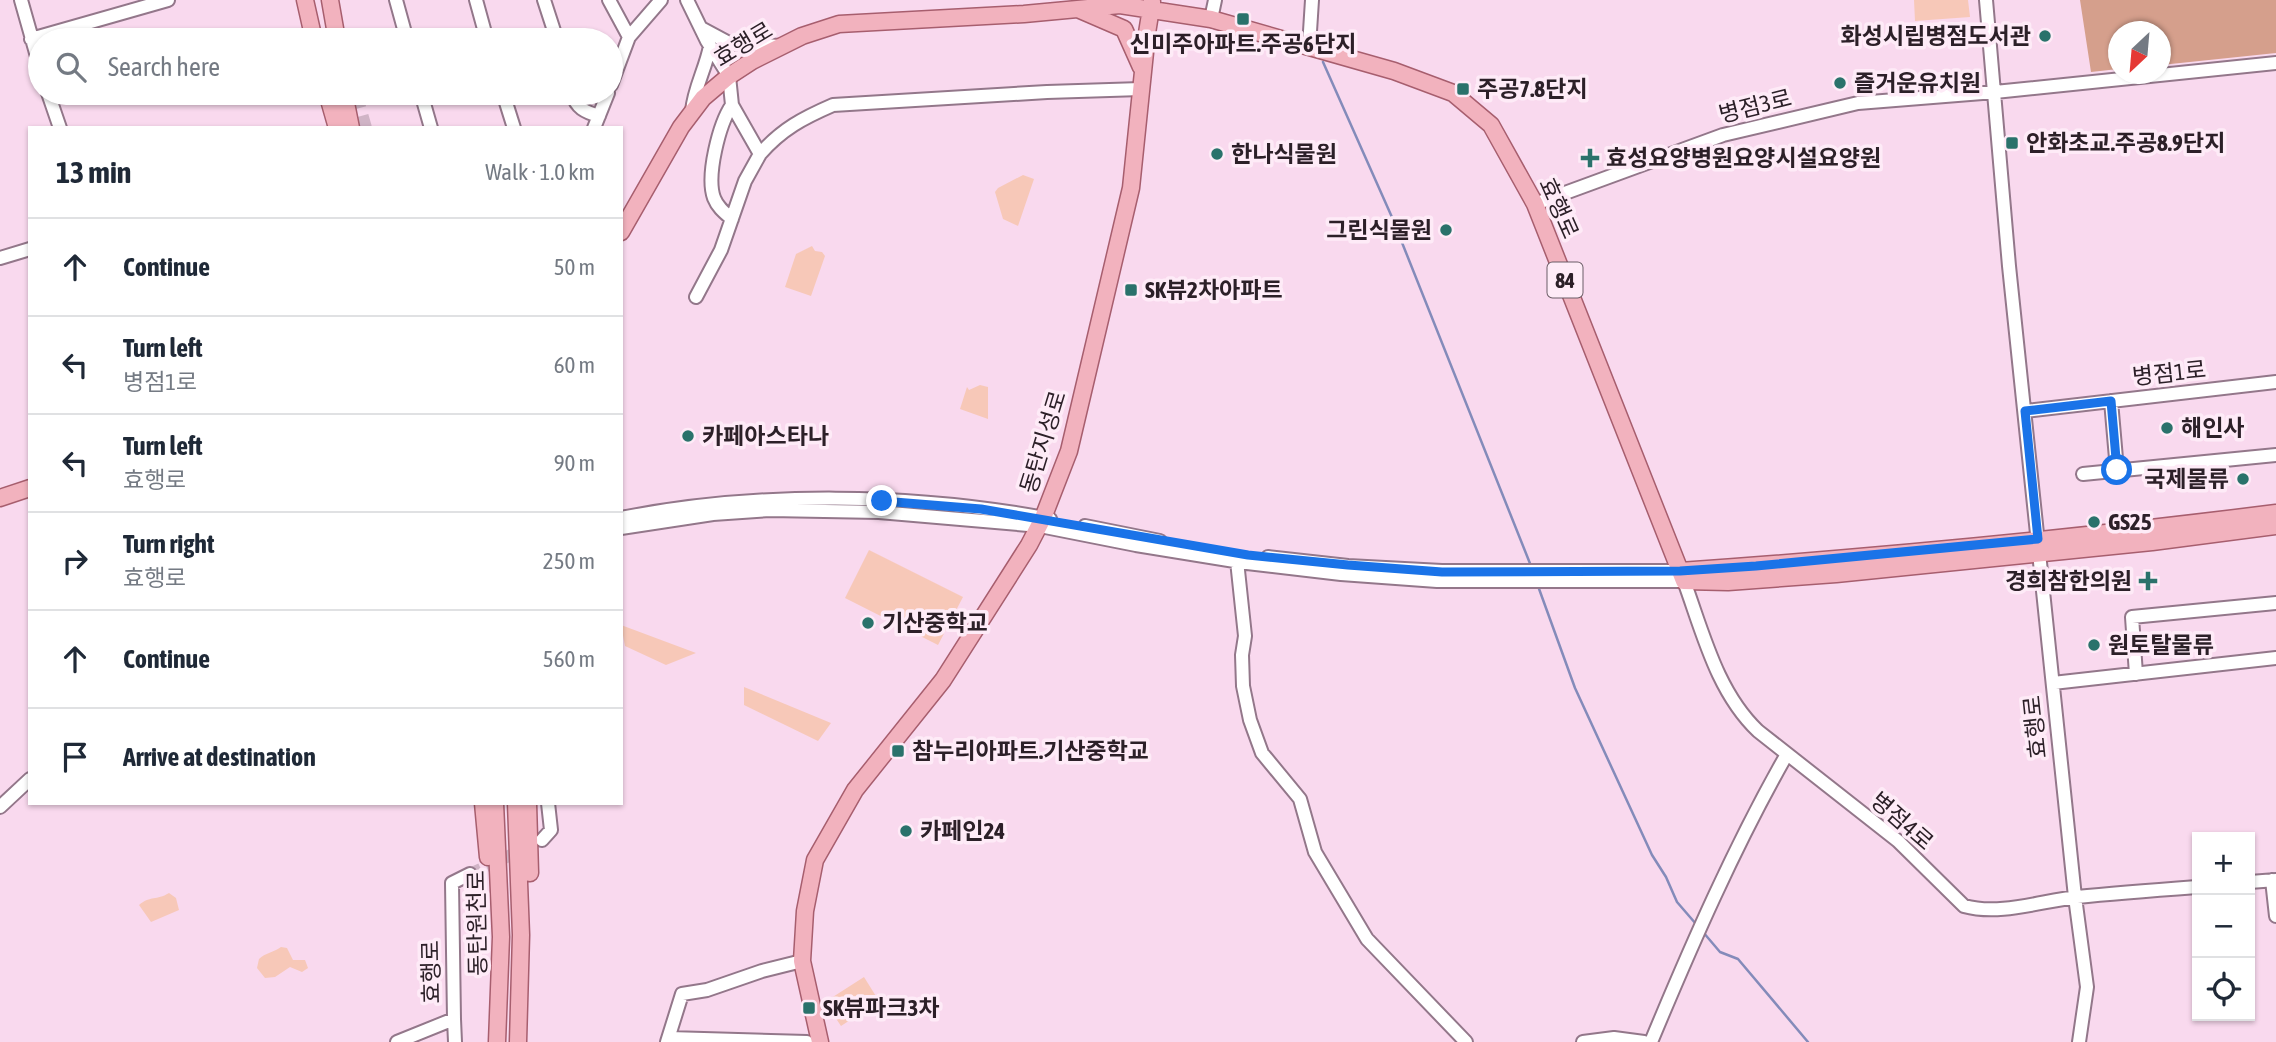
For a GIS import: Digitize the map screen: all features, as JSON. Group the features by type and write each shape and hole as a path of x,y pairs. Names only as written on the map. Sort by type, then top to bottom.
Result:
{"main road":[{"path":"305,0 311,28"},
{"path":"330,0 335,28"},
{"name":"효행로","path":"623,229 692,111 729,76 781,46 838,24 1023,7 1152,5 1212,19 1394,71 1453,93 1491,125 1535,204 1682,576"},
{"name":"동탄지성로","path":"820,1042 803,961 804,911 815,860 855,790 943,680 1041,522 1069,451 1131,188 1152,5"},
{"path":"1075,8 1108,20 1124,30 1143,71"},
{"path":"330,105 336,126"},
{"path":"346,105 351,126"},
{"path":"0,498 28,489"},
{"path":"1682,576 1728,582 1836,574 2276,513"},
{"path":"2039,546 2152,542 2276,526"},
{"path":"483,805 491,887 501,915"},
{"name":"동탄원천로","path":"495,805 501,915 497,1042"},
{"name":"동탄원천로","path":"516,805 521,913 518,1042"},
{"path":"521,913 530,874 528,805"}],"street":[{"path":"22,0 28,28"},
{"path":"70,28 168,0"},
{"path":"396,0 404,28"},
{"path":"476,0 484,28"},
{"path":"544,0 553,28"},
{"path":"609,0 629,37"},
{"path":"623,53 629,37 661,0"},
{"path":"687,0 710,46 729,76 732,106 760,154"},
{"path":"1212,19 1214,0"},
{"path":"1302,45 1311,16 1312,0"},
{"path":"1986,0 1995,92"},
{"path":"700,27 729,43 781,46"},
{"path":"692,111 710,46"},
{"name":"병점3로","path":"1535,204 1723,135 1858,103 2276,64"},
{"path":"696,297 721,250 746,181 760,154 800,119 833,105 1141,89"},
{"name":"효행로","path":"1995,92 2008,266 2075,897 2087,987 2079,1042"},
{"path":"52,105 59,126"},
{"path":"424,105 430,126"},
{"path":"507,105 513,126"},
{"path":"578,105 597,122 603,105"},
{"path":"732,106 724,116 711,179 720,209 732,219"},
{"path":"0,258 28,250"},
{"name":"병점1로","path":"2025,411 2276,382"},
{"path":"2111,401 2117,470"},
{"path":"2083,474 2276,455"},
{"path":"623,518 708,504 802,498 961,507 1248,555 1508,577"},
{"path":"623,528 713,513 769,510 879,512 1041,522 1136,545 1354,575 1437,581 1508,577 1682,576"},
{"path":"1237,561 1245,636 1242,655 1243,686 1250,720 1262,753 1300,800 1315,852 1367,939 1466,1042"},
{"name":"병점4로","path":"1682,576 1724,688 1740,715 1898,841 1964,905 1975,909 1997,908 2075,897 2192,887"},
{"path":"2136,674 2132,617 2276,603"},
{"path":"2053,683 2276,658"},
{"path":"1651,1042 1693,943 1787,754"},
{"path":"0,807 28,781"},
{"path":"542,840 551,830 548,805"},
{"name":"효행로","path":"397,1042 454,1019 452,883 470,874"},
{"path":"2255,882 2274,880 2276,916"},
{"path":"803,961 762,971 707,990 682,994 668,1040 807,1042"},
{"path":"454,1019 455,1042"},
{"path":"1583,1042 1614,1038 1644,1042"}],"shaded area":[{"path":"1914,0 1968,0 1970,17 1915,21"},
{"path":"2080,0 2276,0 2276,53 2171,64 2171,21 2108,21 2108,70 2091,72"},
{"path":"1023,175 1034,179 1018,226 1003,219 995,192"},
{"path":"812,246 815,251 822,252 825,256 811,296 785,287 796,254"},
{"path":"980,385 988,387 988,419 960,409 967,387 969,390"},
{"path":"869,550 963,597 938,645 845,598"},
{"path":"623,626 696,653 666,665 625,646"},
{"path":"744,687 831,723 818,741 744,705"},
{"path":"169,893 176,898 179,910 151,922 139,905"},
{"path":"281,947 287,948 293,960 305,960 308,968 302,972 290,967 275,977 265,978 257,968 259,959"},
{"path":"864,977 879,1001 841,1026 825,1002"}],"waterway":[{"path":"1323,62 1391,215 1531,566"},
{"path":"1538,586 1575,688 1652,855 1677,902 1696,924"},
{"path":"1703,932 1720,952 1738,959 1808,1042"}],"tunnel":[{"path":"357,105 363,126"},
{"path":"470,874 524,849"}],"place":[{"name":"신미주아파트.주공6단지","path":"1243,19"},
{"name":"화성시립병점도서관","path":"2045,36"},
{"name":"즐거운유치원","path":"1840,83"},
{"name":"주공7.8단지","path":"1463,89"},
{"name":"안화초교.주공8.9단지","path":"2012,143"},
{"name":"한나식물원","path":"1217,154"},
{"name":"효성요양병원요양시설요양원","path":"1590,158"},
{"name":"그린식물원","path":"1446,230"},
{"name":"SK뷰2차아파트","path":"1131,290"},
{"name":"해인사","path":"2167,428"},
{"name":"카페아스타나","path":"688,436"},
{"name":"국제물류","path":"2243,479"},
{"name":"GS25","path":"2094,522"},
{"name":"경희참한의원","path":"2148,581"},
{"name":"기산중학교","path":"868,623"},
{"name":"원토탈물류","path":"2094,645"},
{"name":"참누리아파트.기산중학교","path":"898,751"},
{"name":"카페인24","path":"906,831"},
{"name":"SK뷰파크3차","path":"809,1008"}],"route":[{"path":"882,501 981,509 1248,555 1348,565 1442,572 1680,571 2038,539 2025,411 2111,401 2117,470"}]}
